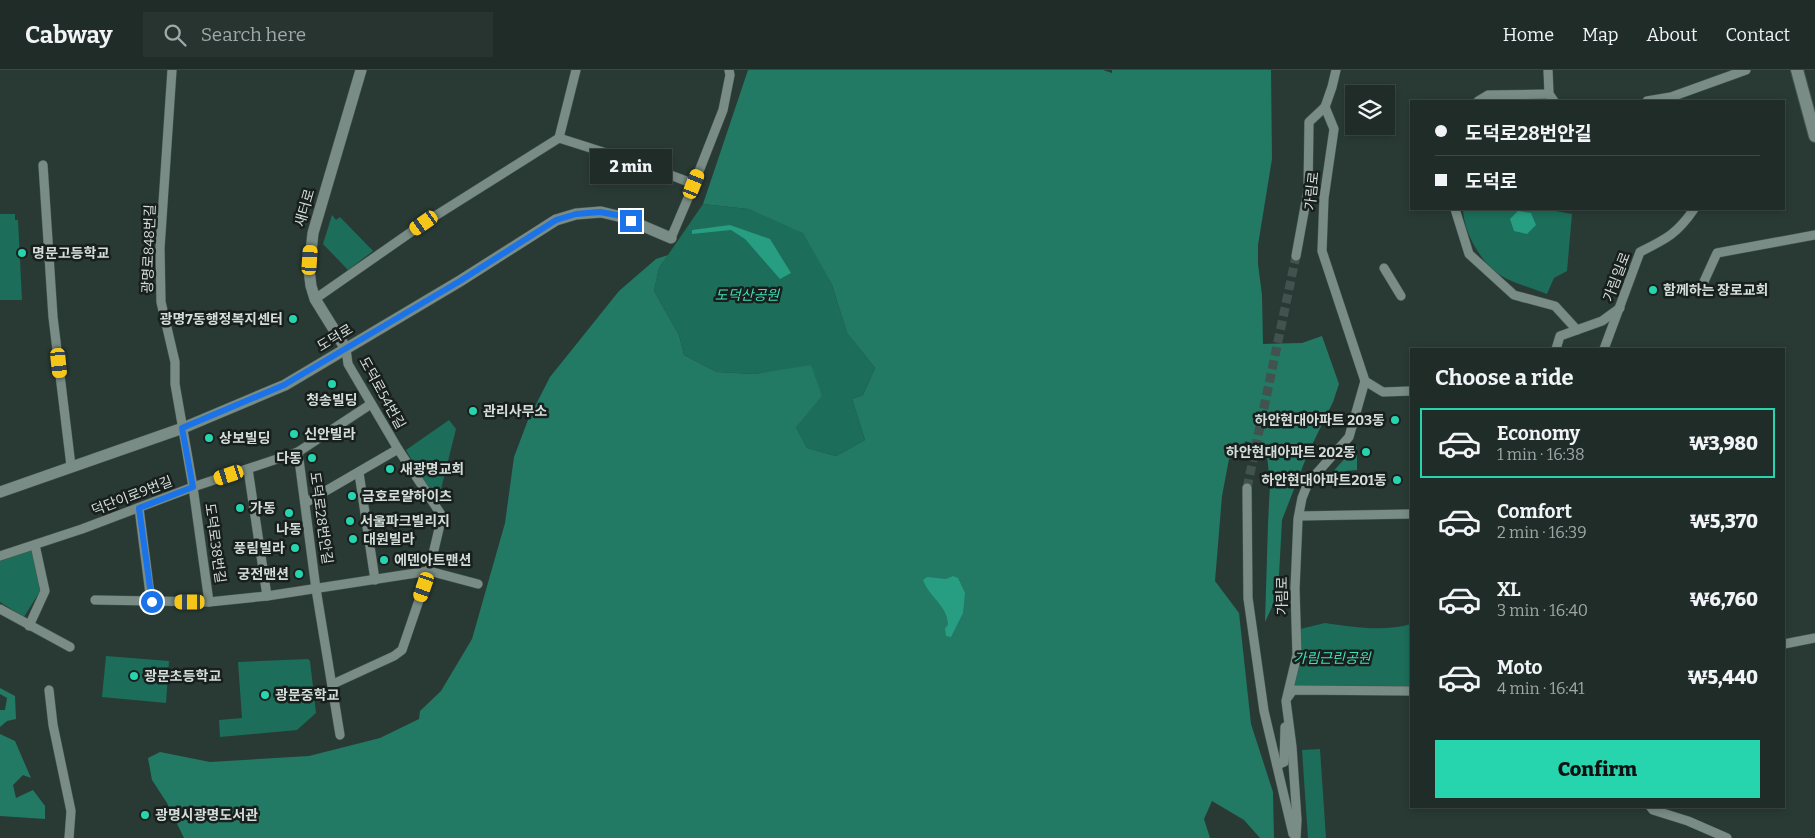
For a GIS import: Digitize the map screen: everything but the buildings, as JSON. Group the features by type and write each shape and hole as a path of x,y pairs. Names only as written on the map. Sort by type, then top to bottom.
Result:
{"main road":[{"path":"1797,70 1815,136"}],"street":[{"name":"광명로848번길","path":"172,70 160,278 161,302 175,362 175,384 182,428"},
{"name":"새터로","path":"346,349 315,299 309,270 313,234 361,70"},
{"path":"315,299 424,223 559,138 576,70"},
{"path":"671,238 723,110 730,75 729,70"},
{"path":"1325,107 1336,70"},
{"path":"1480,100 1488,95 1552,98 1548,70"},
{"path":"1660,100 1672,99 1746,70"},
{"name":"가림로","path":"1286,700 1297,655 1295,589 1298,516 1302,498 1308,483 1349,437 1356,418 1365,381 1322,251 1324,198 1334,129 1325,107 1309,122 1308,190 1296,256"},
{"path":"559,138 694,184"},
{"path":"43,165 54,317 71,466"},
{"path":"1454,210 1469,254 1514,295 1555,306 1577,330"},
{"name":"가림일로","path":"1604,348 1640,252 1671,236 1686,222 1693,210"},
{"name":"도덕로","path":"0,492 182,428 284,385 460,281 556,220 576,214 600,212 622,216 671,238"},
{"path":"1701,288 1717,253 1815,235"},
{"path":"1384,268 1401,296"},
{"path":"1556,348 1560,336 1602,321 1620,308"},
{"name":"도덕로54번길","path":"333,684 394,656 402,650 429,571 442,516 398,449 348,364 346,349"},
{"path":"1365,381 1383,392 1410,391"},
{"name":"덕단이로9번길","path":"0,556 82,529 193,487 298,452 371,404"},
{"name":"도덕로38번길","path":"182,428 193,487 209,602"},
{"name":"도덕로54번길","path":"305,503 398,449"},
{"name":"도덕로28번안길","path":"298,452 316,589 340,735"},
{"path":"248,469 267,596"},
{"path":"359,473 376,580"},
{"path":"1247,488 1248,598 1264,711 1295,838"},
{"path":"139,508 152,602"},
{"path":"1298,516 1410,514"},
{"path":"30,626 46,591 35,544"},
{"path":"95,600 209,602 267,596 429,571 478,584"},
{"path":"0,609 70,647"},
{"path":"1785,644 1815,638"},
{"path":"49,690 53,725 71,811 69,838"},
{"path":"1277,765 1284,762 1286,700 1293,690 1410,691"},
{"path":"1286,700 1292,747 1295,838"},
{"path":"1652,808 1727,838"}],"green space":[{"name":"도덕산공원","path":"703,204 748,209 803,232 832,285 847,333 875,368 863,395 852,399 865,440 836,456 807,448 796,427 811,366 754,374 717,372 684,355 679,335 654,291 659,268"},
{"path":"1463,210 1550,210 1572,214 1567,271 1554,278 1547,294 1507,279 1490,267 1476,249 1464,219"},
{"path":"0,214 15,214 15,220 18,220 22,300 0,300"},
{"path":"332,215 336,220 340,217 373,251 348,270 323,244"},
{"path":"449,420 456,429 437,505 406,450"},
{"path":"33,549 40,591 24,617 0,602 0,561"},
{"name":"가림근린공원","path":"1325,623 1379,628 1410,624 1410,691 1293,690 1296,630"},
{"path":"106,656 169,661 166,703 102,697"},
{"path":"308,659 310,661 316,713 297,730 220,737 219,720 242,718 238,662"},
{"path":"1320,749 1326,838 1308,838 1302,750"}],"shaded area":[{"path":"748,70 1103,70 1112,73 1112,70 1271,70 1272,159 1258,245 1263,344 1302,343 1322,336 1339,384 1333,402 1308,453 1282,520 1278,594 1265,622 1270,484 1267,455 1246,441 1229,459 1222,496 1215,581 1239,613 1251,724 1273,792 1274,838 1260,838 1244,820 1212,801 1204,819 1210,838 184,838 167,803 152,780 148,758 160,752 210,762 309,756 380,738 419,719 420,711 441,691 472,639 505,523 514,457 528,420 550,377 619,291 656,259 668,255 659,268 654,291 679,335 684,355 717,372 754,374 811,365 822,396 796,427 807,448 836,456 865,440 852,399 863,395 875,368 847,333 832,285 803,233 748,209 703,204"},
{"path":"1518,211 1531,213 1536,225 1527,234 1514,231 1510,219"},
{"path":"730,225 770,239 791,273 780,279 745,239 731,230 692,234 692,230"},
{"path":"1357,445 1357,470 1345,471 1344,475 1329,476"},
{"path":"953,576 958,578 965,593 963,613 951,637 946,636 945,628 948,625 945,612 929,592 923,580 927,577 946,579"},
{"path":"0,688 15,696 16,719 7,721 0,727 0,710 5,710 7,698 0,694"},
{"path":"0,734 15,741 31,778 23,775 13,785 16,798 33,790 45,806 45,819 0,816"}],"tunnel":[{"path":"1247,488 1296,256"}],"place":[{"name":"명문고등학교","path":"22,253"},
{"name":"함께하는 장로교회","path":"1653,290"},
{"name":"광명7동행정복지센터","path":"293,319"},
{"name":"청송빌딩","path":"332,384"},
{"name":"관리사무소","path":"473,411"},
{"name":"하안현대아파트 203동","path":"1395,420"},
{"name":"신안빌라","path":"294,434"},
{"name":"상보빌딩","path":"209,438"},
{"name":"하안현대아파트 202동","path":"1366,452"},
{"name":"다동","path":"312,458"},
{"name":"새광명교회","path":"390,469"},
{"name":"하안현대아파트201동","path":"1397,480"},
{"name":"금호로얄하이츠","path":"352,496"},
{"name":"가동","path":"240,508"},
{"name":"나동","path":"289,513"},
{"name":"서울파크빌리지","path":"350,521"},
{"name":"대원빌라","path":"353,539"},
{"name":"풍림빌라","path":"295,548"},
{"name":"에덴아트맨션","path":"384,560"},
{"name":"궁전맨션","path":"299,574"},
{"name":"광문초등학교","path":"134,676"},
{"name":"광문중학교","path":"265,695"},
{"name":"광명시광명도서관","path":"145,815"}],"route":[{"path":"152,602 139,508 193,487 182,428 284,385 460,281 556,220 576,214 600,212 622,216 631,221"}]}
